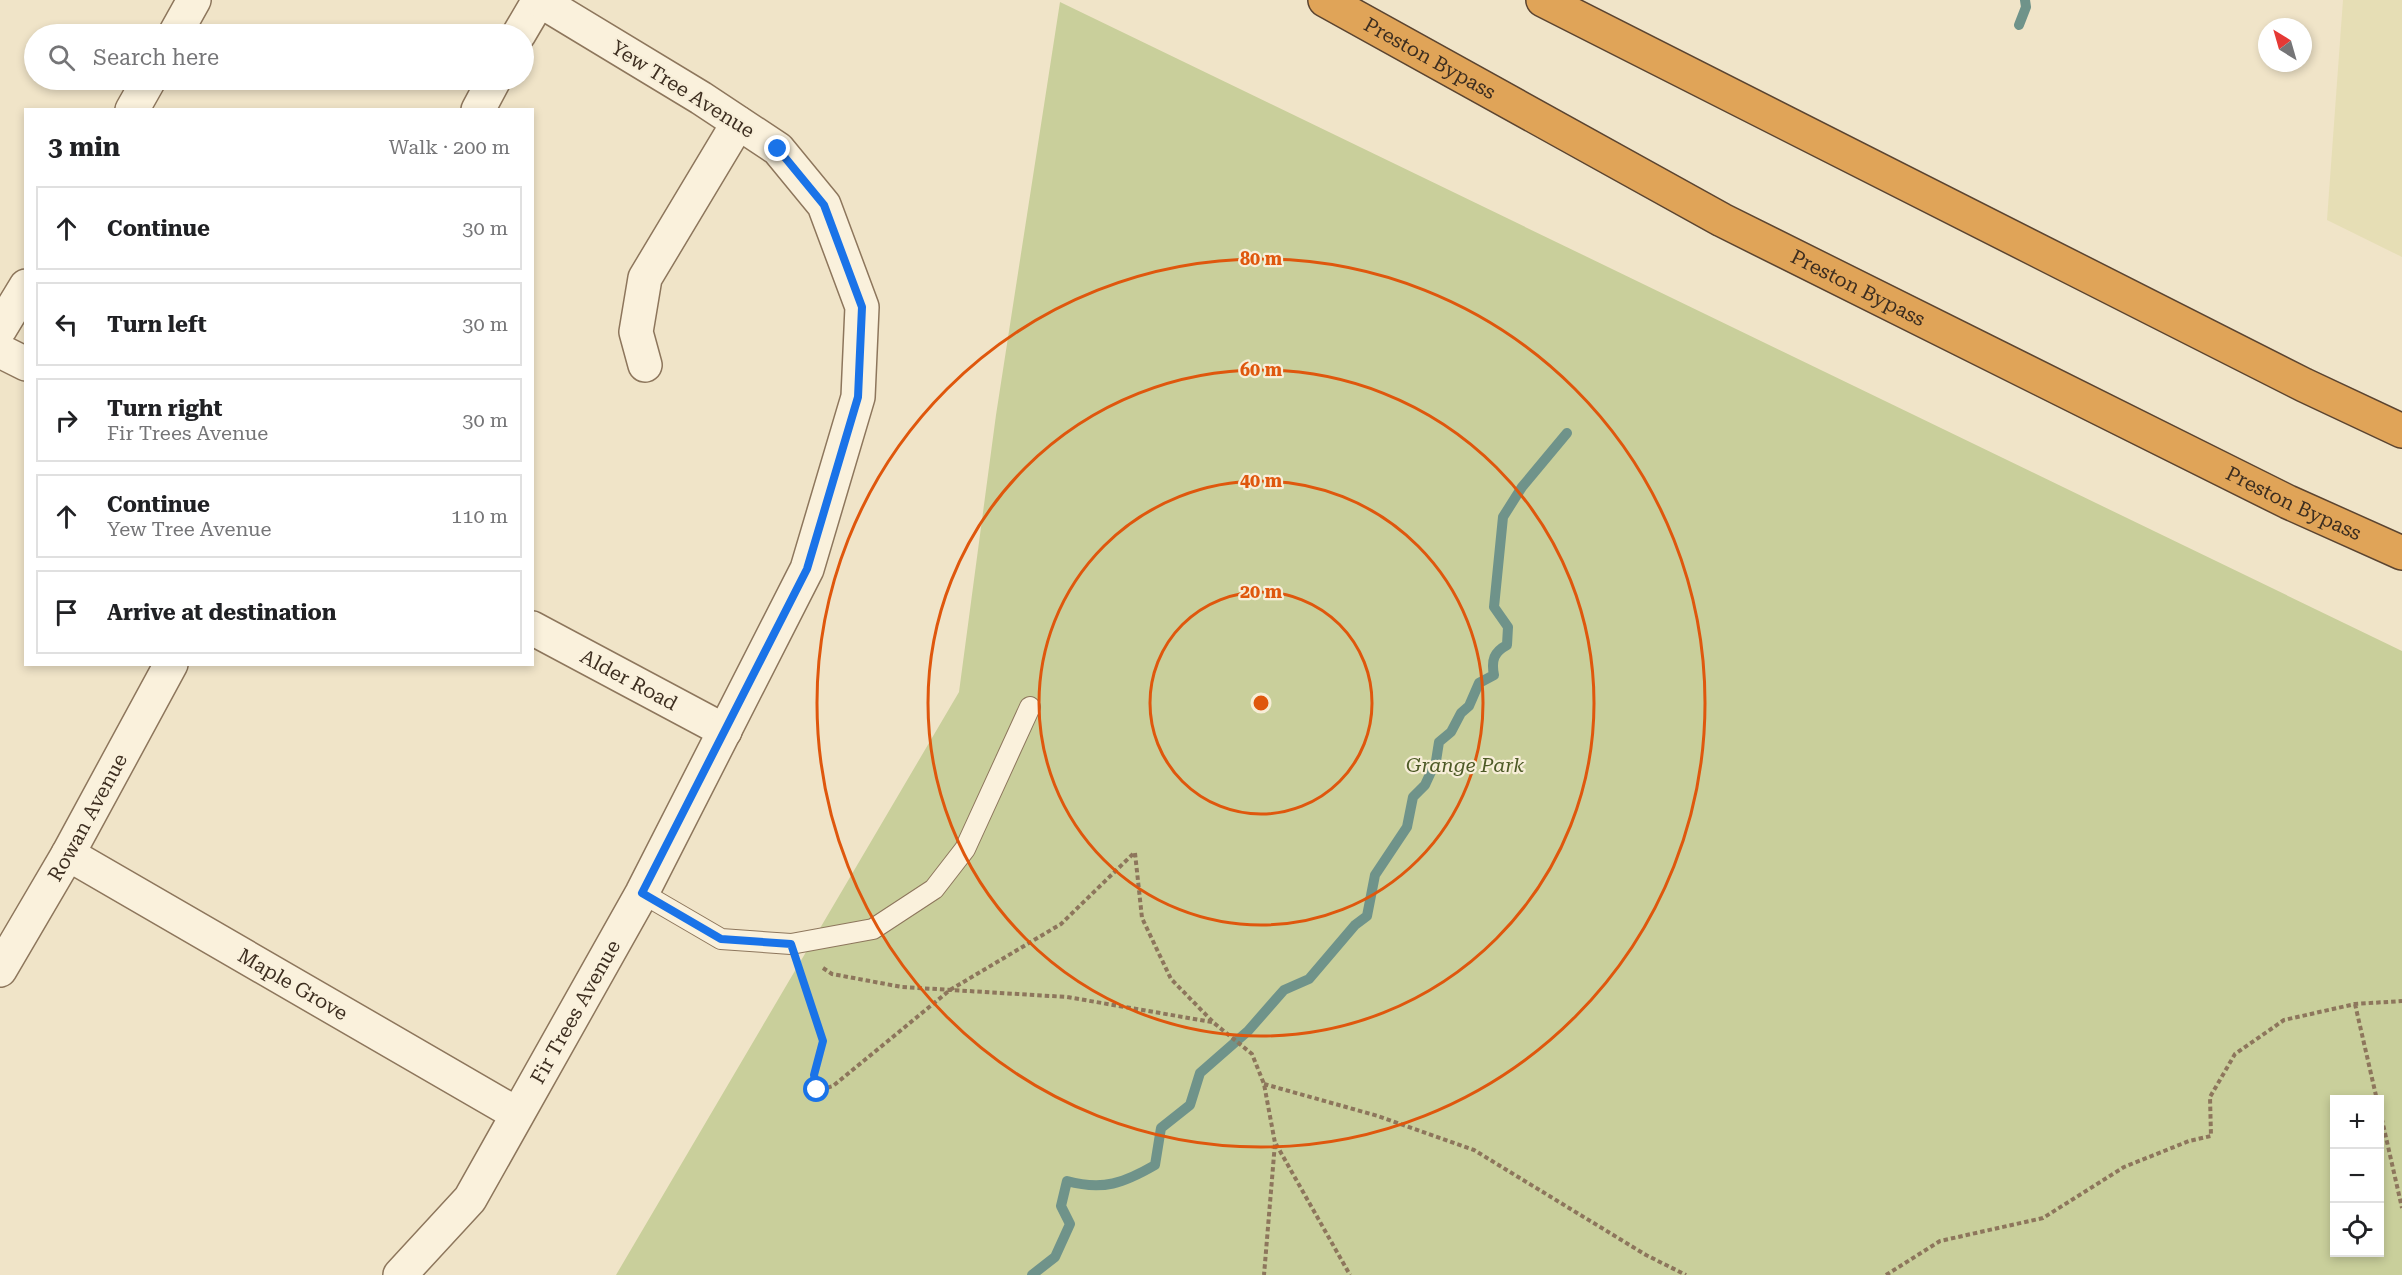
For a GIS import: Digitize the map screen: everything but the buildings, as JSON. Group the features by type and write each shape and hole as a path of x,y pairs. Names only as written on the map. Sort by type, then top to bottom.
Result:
{"highway":[{"name":"Preston Bypass","path":"1325,0 1722,220 2288,502 2402,553"},
{"path":"1543,0 2304,385 2402,431"}],"street":[{"path":"180,24 194,0"},
{"path":"525,24 539,0"},
{"name":"Yew Tree Avenue","path":"539,0 701,98 778,149 824,205 862,307 858,397 807,569 725,731"},
{"path":"133,108 143,90"},
{"path":"479,108 489,90"},
{"path":"645,365 636,332 645,278 738,123"},
{"path":"0,329 24,289"},
{"path":"0,351 24,363"},
{"name":"Alder Road","path":"534,629 725,731"},
{"name":"Rowan Avenue","path":"0,970 68,854 170,666"},
{"name":"Fir Trees Avenue","path":"400,1275 470,1199 642,893 725,731"},
{"name":"Maple Grove","path":"68,854 517,1114"}],"lane":[{"path":"642,893 721,939 791,944 873,929 934,889 964,849 1030,707"}],"path":[{"path":"791,944 823,1041 814,1075 817,1090 834,1086 950,990 1061,924 1135,852 1142,918 1171,978 1214,1023 1252,1054 1264,1084 1275,1143 1264,1275"},
{"path":"791,944 832,974 902,987 1066,997 1214,1023"},
{"path":"1886,1275 1940,1241 2043,1218 2124,1167 2189,1141 2211,1136 2210,1097 2235,1054 2284,1020 2355,1004 2402,1001"},
{"path":"2355,1004 2376,1095"},
{"path":"1264,1084 1378,1116 1474,1150 1646,1255 1686,1275"},
{"path":"2384,1131 2402,1208"},
{"path":"1275,1143 1350,1275"}],"shaded area":[{"path":"2343,0 2402,0 2402,257 2327,220"}],"green space":[{"name":"Grange Park","path":"1060,2 2402,651 2402,1275 616,1275 959,692 996,415"}],"waterway":[{"path":"2019,25 2026,7 2025,0"},
{"path":"1032,1275 1055,1257 1070,1224 1061,1206 1067,1181 1092,1185 1113,1184 1155,1165 1161,1128 1190,1105 1200,1073 1248,1031 1284,990 1309,979 1355,925 1367,916 1375,875 1407,827 1413,797 1425,785 1436,761 1439,742 1451,732 1461,713 1469,706 1479,683 1494,675 1494,657 1507,645 1508,627 1494,607 1503,517 1522,487 1567,433"}],"route":[{"path":"778,149 824,205 862,307 858,397 807,569 642,893 721,939 791,944 823,1041 814,1075 817,1090"}]}
